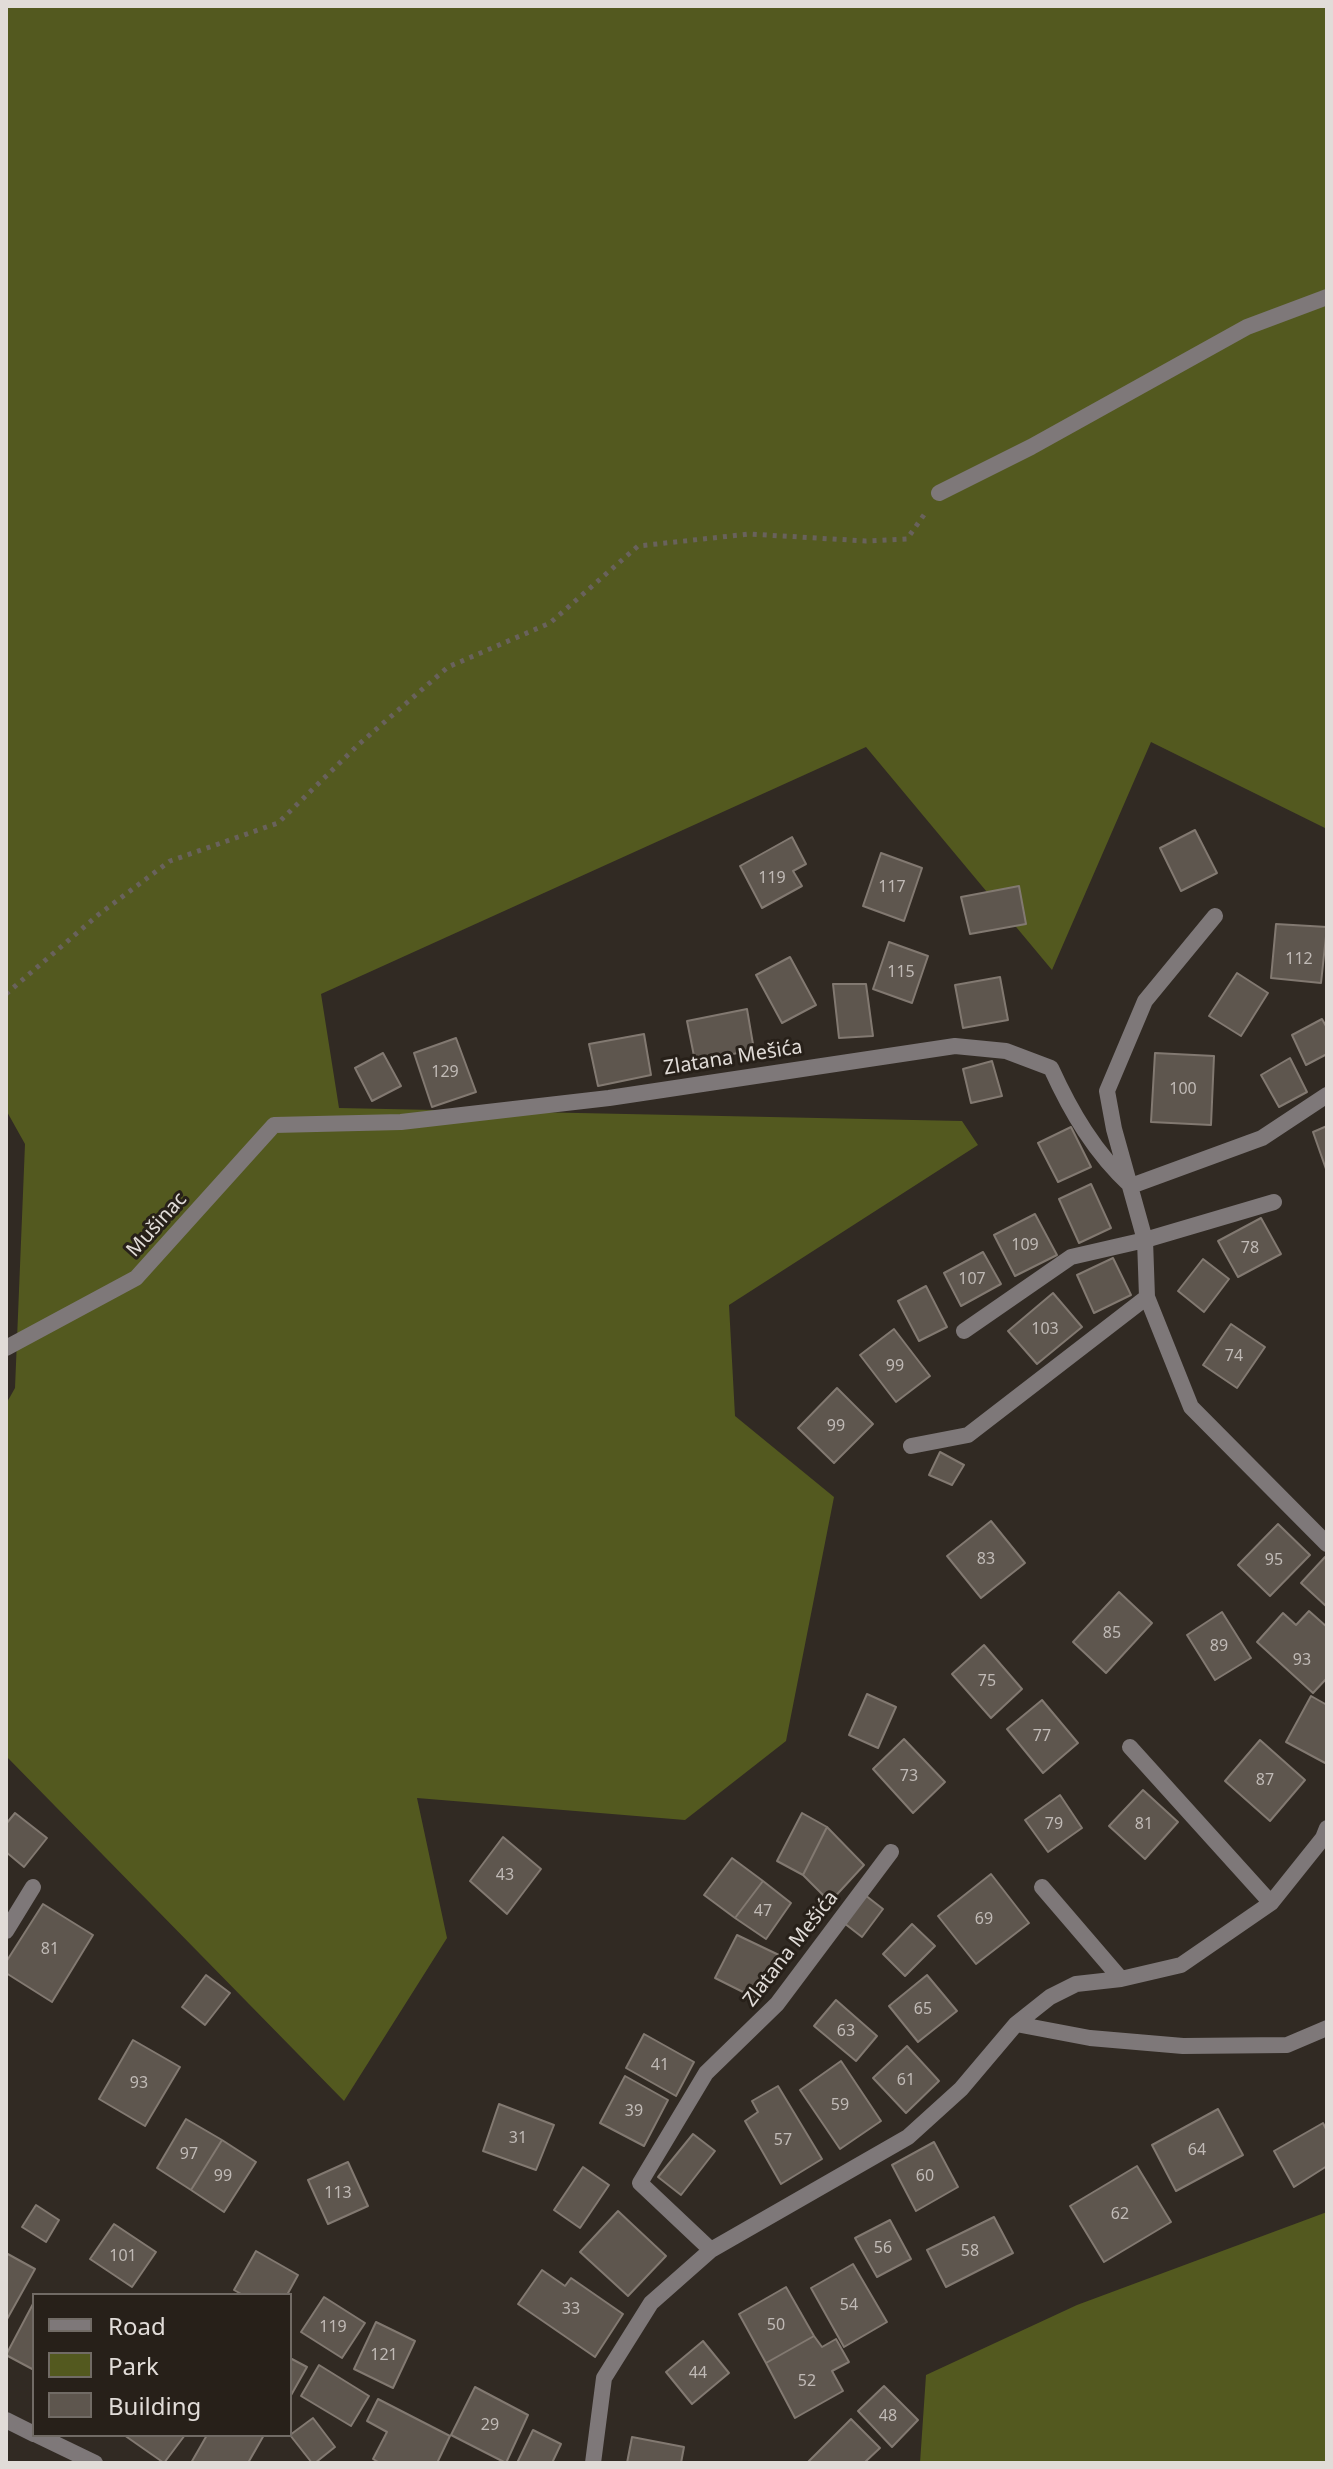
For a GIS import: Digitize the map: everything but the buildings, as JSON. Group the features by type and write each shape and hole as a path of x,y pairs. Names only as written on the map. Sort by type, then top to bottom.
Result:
{"street":[{"path":"939,493 1031,447 1247,327 1327,297"},
{"path":"1215,916 1145,1001 1107,1091 1114,1129 1145,1240 1147,1297 1191,1407 1327,1544"},
{"name":"Zlatana Mešića","path":"274,1125 401,1122 609,1098 955,1046 1006,1051 1051,1068 1066,1102 1106,1163 1131,1186"},
{"path":"1131,1186 1262,1138 1327,1095"},
{"name":"Mušinac","path":"6,1348 136,1278 274,1125"},
{"path":"964,1331 1071,1257 1145,1240 1274,1202"},
{"path":"911,1446 968,1435 1147,1297"},
{"path":"1130,1747 1271,1903"},
{"path":"593,2463 604,2378 651,2303 711,2250 908,2137 961,2089 1016,2024 1050,1997 1076,1984 1121,1979 1181,1965 1271,1903 1323,1838 1327,1828"},
{"name":"Zlatana Mešića","path":"711,2250 640,2183 706,2073 777,2004 891,1852"},
{"path":"6,1931 33,1887"},
{"path":"1042,1887 1121,1979"},
{"path":"1016,2024 1090,2038 1183,2046 1287,2045 1327,2028"},
{"path":"6,2420 32,2433"},
{"path":"41,2437 95,2463"}],"path":[{"path":"6,994 98,915 170,861 278,823 358,745 448,667 550,623 638,546 749,534 866,541 907,539 939,493"}],"green space":[{"path":"6,6 1327,6 1327,829 1151,742 1052,970 866,747 321,994 339,1108 962,1121 978,1145 729,1305 735,1416 834,1497 786,1741 685,1820 417,1798 447,1938 344,2101 6,1756 6,1404 15,1388 25,1144 6,1110"},
{"path":"1327,2212 1327,2463 920,2463 926,2375 1077,2305"}]}
